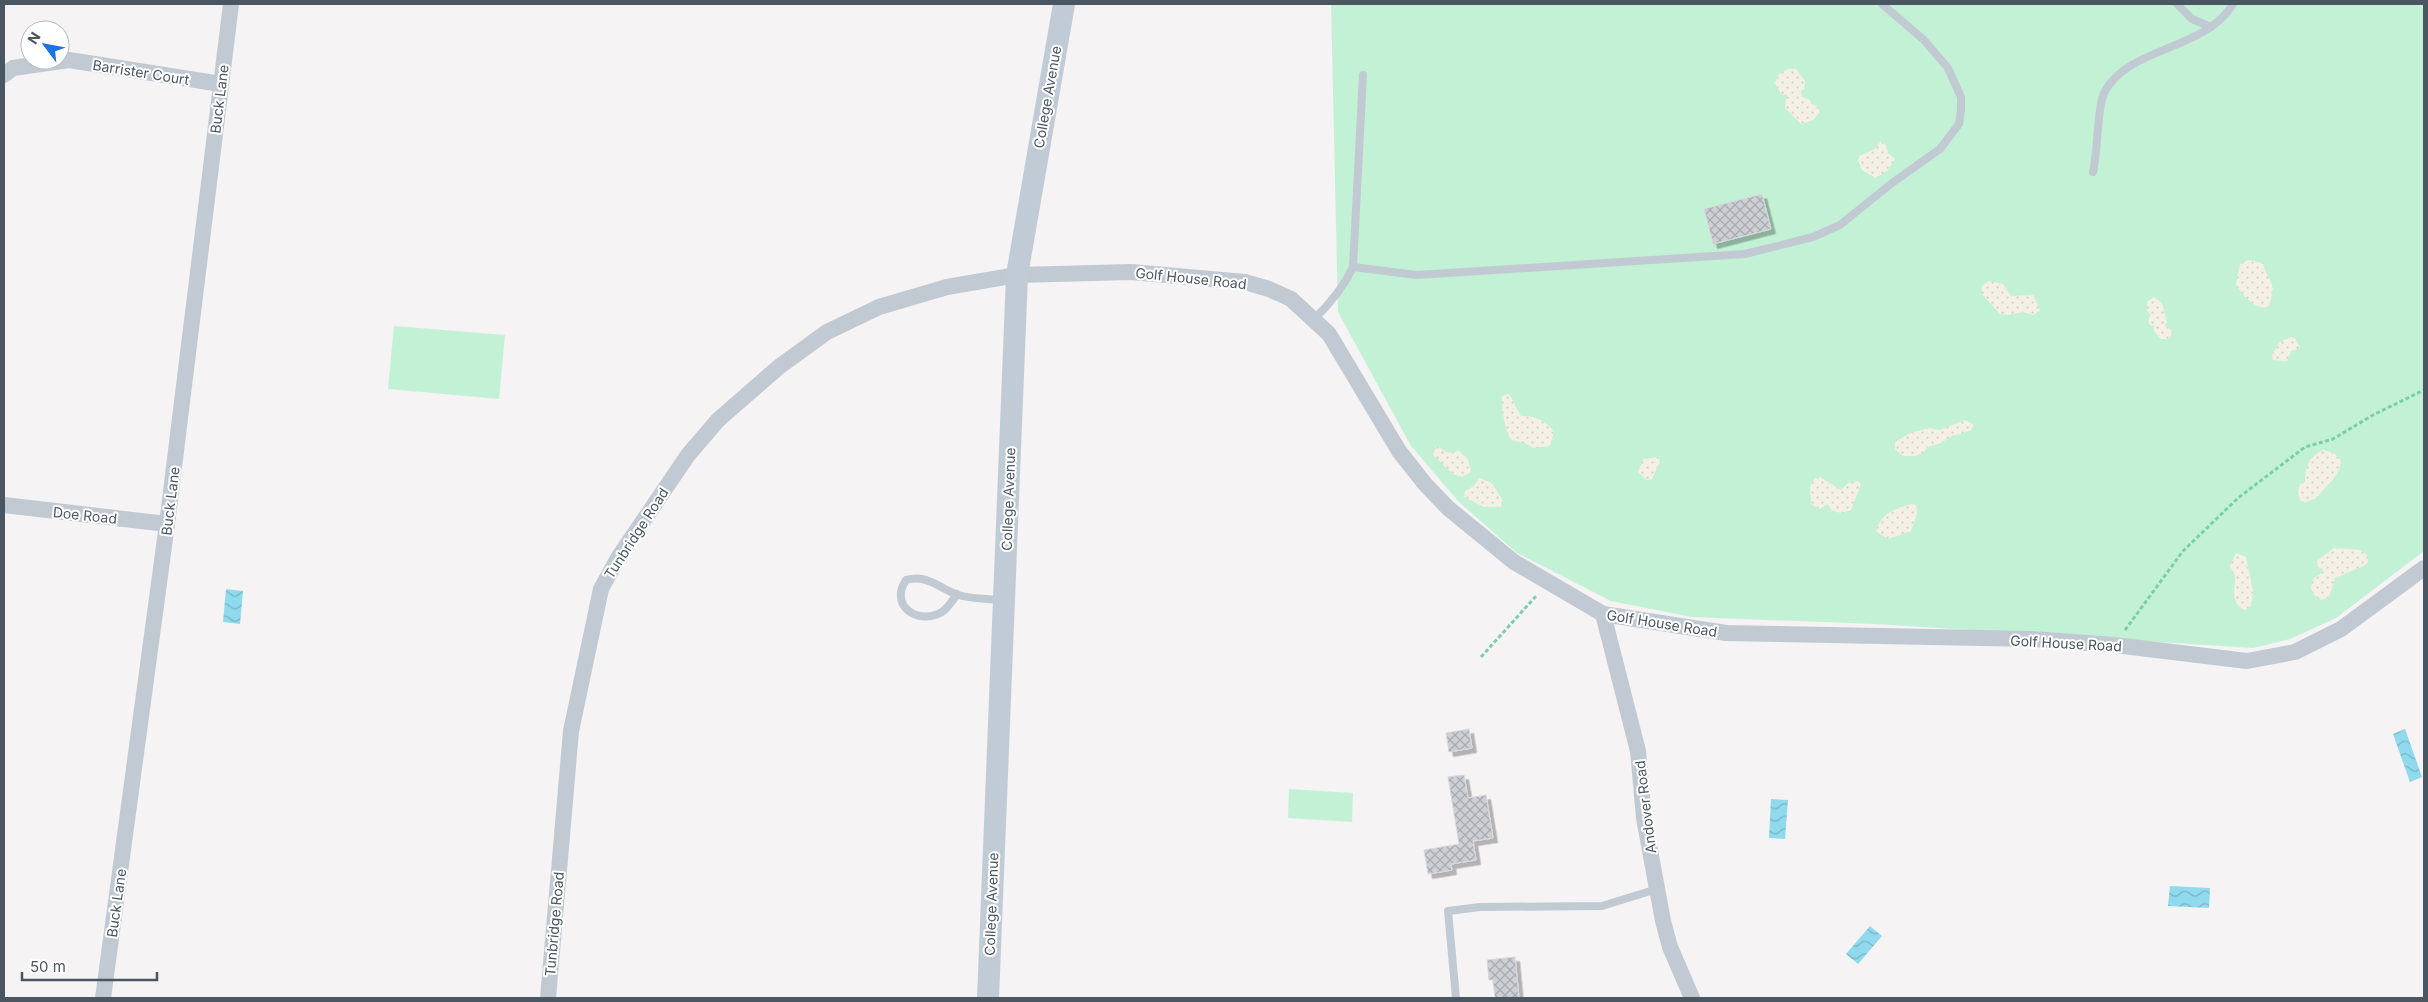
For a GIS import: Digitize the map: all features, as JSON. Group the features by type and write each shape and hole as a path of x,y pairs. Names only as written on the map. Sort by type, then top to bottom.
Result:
{"main road":[{"name":"College Avenue","path":"988,998 1017,275 1064,4"}],"street":[{"name":"Buck Lane","path":"103,998 167,524 231,4"},
{"name":"Barrister Court","path":"4,75 13,68 69,60 220,84"},
{"name":"Golf House Road","path":"1017,275 1131,272 1230,280 1269,289 1291,299 1314,318 1329,334 1399,451 1425,484 1448,508 1514,562 1602,614 1726,633 2032,640 2120,645 2247,661 2295,652 2341,630 2424,568"},
{"name":"Tunbridge Road","path":"548,998 571,731 601,589 618,558 688,455 718,420 780,366 814,341 879,307 947,287 1017,275"},
{"name":"Doe Road","path":"4,506 167,524"},
{"name":"Andover Road","path":"1602,614 1638,751 1644,818 1670,947 1692,998"}],"lane":[{"path":"1354,267 1417,275 1745,254 1813,237 1840,225 1865,207 1892,183 1940,150 1959,124 1962,97 1948,68 1924,40 1882,4"},
{"path":"2177,4 2192,19 2211,27"},
{"path":"2093,172 2104,94 2113,81 2134,65 2172,46 2199,36 2225,17 2233,4"},
{"path":"1314,318 1330,304 1344,286 1354,267 1363,75"},
{"path":"957,594 942,612 926,617 912,615 901,603 900,588 906,580 916,577 933,582 957,594 1004,601"},
{"path":"1456,998 1448,911 1480,907 1602,906 1657,889"}],"path":[{"path":"2120,645 2120,636 2183,551 2238,498 2305,447 2333,439 2373,415 2424,390"},
{"path":"1482,657 1548,583"}],"green space":[{"path":"1331,4 2424,4 2424,551 2336,618 2290,639 2253,648 1875,624 1691,617 1611,601 1517,553 1458,501 1411,446 1338,312"},
{"path":"394,326 505,335 499,399 388,389"},
{"path":"1289,789 1353,793 1352,822 1288,818"}],"sand":[{"path":"1788,69 1796,69 1805,81 1804,89 1801,91 1802,97 1810,100 1811,104 1817,106 1820,112 1813,120 1801,124 1785,108 1787,95 1781,94 1775,83 1779,74"},
{"path":"1881,141 1886,145 1888,153 1895,159 1887,171 1876,178 1862,170 1858,160 1859,156 1875,149"},
{"path":"2248,260 2263,263 2272,284 2273,293 2268,307 2254,304 2245,297 2236,284 2240,264"},
{"path":"1989,281 2003,284 2011,296 2033,295 2040,310 2033,315 2023,312 2008,315 2000,314 1982,294 1982,286"},
{"path":"2154,297 2162,303 2167,322 2165,325 2173,332 2169,339 2161,339 2154,331 2154,326 2150,325 2148,321 2151,314 2147,311 2147,302"},
{"path":"2290,337 2295,338 2300,348 2291,351 2287,361 2273,360 2272,354 2280,342"},
{"path":"1509,394 1521,416 1531,416 1539,419 1554,431 1550,446 1532,448 1527,444 1511,440 1505,425 1502,401 1502,396"},
{"path":"1965,420 1974,425 1970,431 1952,436 1941,443 1928,447 1923,453 1915,456 1903,456 1895,449 1895,442 1910,433 1929,428 1940,430"},
{"path":"1437,446 1446,452 1454,453 1458,450 1468,459 1471,472 1462,477 1453,474 1434,456 1433,453"},
{"path":"2323,450 2334,453 2341,461 2340,467 2335,477 2317,498 2303,503 2298,491 2301,483 2305,482 2307,467 2311,459"},
{"path":"1658,457 1660,462 1652,479 1647,480 1638,472 1643,459"},
{"path":"1820,477 1841,490 1848,483 1858,481 1861,484 1851,510 1841,513 1831,510 1828,504 1819,509 1811,504 1810,486 1815,478"},
{"path":"1479,478 1492,483 1503,501 1501,507 1484,507 1464,497 1465,491 1474,486"},
{"path":"1914,504 1917,507 1917,514 1911,531 1888,539 1876,531 1881,520 1890,512"},
{"path":"2334,548 2360,550 2367,555 2368,562 2364,566 2335,578 2329,597 2321,600 2314,595 2311,588 2313,579 2323,572 2323,569 2318,567 2317,561"},
{"path":"2236,553 2246,557 2253,591 2251,606 2245,610 2237,604 2234,595 2235,576 2230,566"}],"water":[{"path":"226,589 243,591 240,624 223,622"},
{"path":"2405,729 2422,777 2410,782 2393,734"},
{"path":"1771,799 1788,800 1785,839 1769,838"},
{"path":"2170,886 2210,888 2209,908 2168,906"},
{"path":"1870,926 1882,936 1858,964 1846,954"}],"building":[{"path":"1762,194 1771,229 1713,244 1704,209"},
{"path":"1469,729 1472,748 1449,752 1446,733"},
{"path":"1464,775 1468,798 1486,795 1493,838 1473,841 1476,860 1451,864 1452,870 1428,874 1424,850 1459,844 1448,777"},
{"path":"1515,957 1519,998 1495,998 1493,980 1489,980 1487,960"}]}
